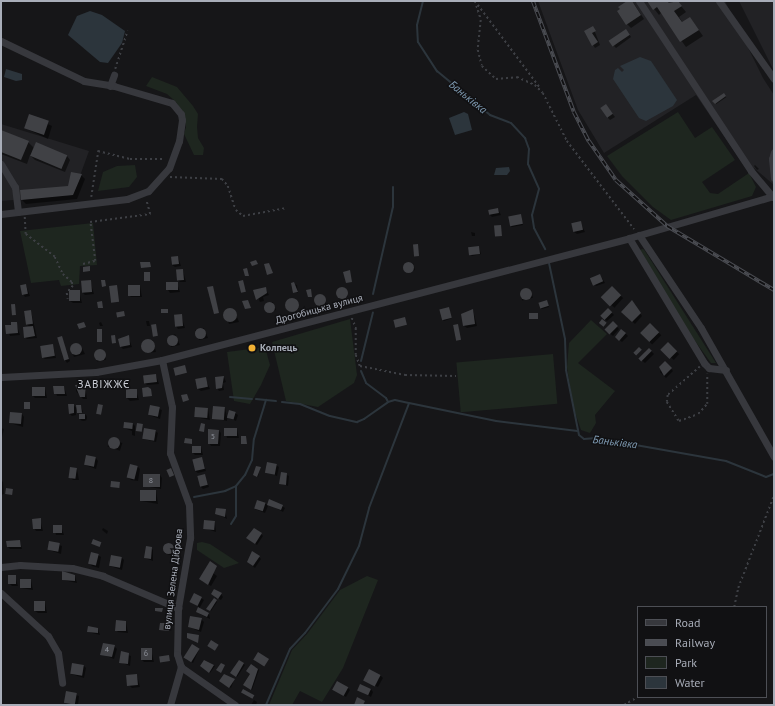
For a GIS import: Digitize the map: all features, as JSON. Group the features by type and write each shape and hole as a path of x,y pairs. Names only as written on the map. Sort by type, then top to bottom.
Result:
{"street":[{"path":"639,1 751,171 773,197"},
{"path":"719,1 774,79"},
{"path":"1,41 80,80 110,86 172,103 177,107 181,114 182,126 172,161 164,175 142,194 127,199 1,214"},
{"path":"110,86 114,75"},
{"path":"774,152 772,159 774,178"},
{"path":"1,164 14,187 22,212"},
{"name":"Дрогобицька вулиця","path":"1,377 96,372 162,360 635,236 773,197"},
{"path":"635,236 706,365 726,370"},
{"path":"635,236 726,370 774,456"},
{"name":"вулиця Зелена Діброва","path":"162,360 172,407 170,453 189,505 190,538 178,608 176,643 181,667"},
{"path":"1,566 20,565 80,570 103,576 178,608"},
{"path":"1,593 48,636 58,653 62,683"},
{"path":"170,705 181,667 235,705"}],"path":[{"path":"476,2 481,20 478,50 482,66 488,74 496,79 517,77 535,85 543,93"},
{"path":"476,2 543,93 568,141 590,174 630,221 635,236"},
{"path":"114,75 127,32"},
{"path":"91,204 90,187 98,151 130,159 163,158 172,161"},
{"path":"164,175 187,179 222,179 228,186 236,210 243,216 286,208"},
{"path":"83,264 95,261 90,222 150,214 142,194"},
{"path":"22,212 26,234 55,257 63,274 74,284 68,290 68,299"},
{"path":"350,310 356,328 356,355 360,366 405,375 456,376"},
{"path":"706,365 708,404 698,414 679,421 667,402 668,395 706,365"},
{"path":"734,606 738,588 774,495"},
{"path":"624,705 637,698"}],"shaded area":[{"path":"538,1 725,1 763,78 774,95 774,185 754,168 749,173 696,95 604,153 578,110"},
{"path":"739,1 774,1 774,71"},
{"path":"1,124 89,151 73,195 1,201"}],"green space":[{"path":"152,77 177,87 193,106 198,114 198,138 204,148 203,155 194,155 184,134 186,127 184,115 176,102 167,94 146,86"},
{"path":"678,112 695,138 712,127 735,160 702,182 710,193 718,194 749,173 756,187 752,196 671,220 653,207 622,176 607,156"},
{"path":"135,165 137,177 129,187 98,191 103,172 117,166"},
{"path":"93,223 97,265 80,266 79,284 61,286 59,280 31,283 20,231"},
{"path":"643,249 716,363 711,363 687,330 639,250"},
{"path":"350,319 357,375 354,383 318,407 286,401 272,342"},
{"path":"591,320 607,334 578,363 615,391 595,415 596,423 590,433 581,430 573,406 567,367 569,343"},
{"path":"265,347 270,365 261,385 250,404 234,401 227,352"},
{"path":"553,354 557,404 461,412 456,362"},
{"path":"202,542 210,544 239,563 224,568 197,550 197,543"},
{"path":"367,576 378,580 343,668 322,702 300,691 292,705 269,705 292,650 307,634 340,590"}],"water":[{"path":"90,11 102,15 125,31 122,43 108,63 100,62 68,35 77,16"},
{"path":"640,57 651,61 677,100 673,106 646,121 639,118 613,79 615,70 618,68 622,72 624,70 620,66"},
{"path":"6,69 22,74 22,80 16,81 4,77"},
{"path":"464,112 468,114 472,130 455,135 449,118"},
{"path":"509,167 510,171 507,175 494,175 496,168"}],"building":[{"path":"627,1 632,1 641,15 626,25 617,11 620,9 618,7"},
{"path":"647,1 667,1 669,3 678,1 682,6 674,11 682,22 690,17 699,30 680,42 657,7 653,10"},
{"path":"593,26 596,31 592,33 598,42 592,46 584,31"},
{"path":"626,29 630,35 613,47 609,41"},
{"path":"724,93 726,96 715,104 712,101"},
{"path":"606,104 613,114 607,118 600,108"},
{"path":"29,114 49,121 44,135 24,128"},
{"path":"1,130 29,141 21,160 1,152"},
{"path":"36,142 67,155 61,169 30,156"},
{"path":"71,172 82,174 73,195 21,200 20,190 68,186"},
{"path":"498,208 499,213 489,215 488,210"},
{"path":"521,214 523,224 510,226 508,216"},
{"path":"581,221 583,230 573,232 571,223"},
{"path":"501,225 502,236 495,237 494,226"},
{"path":"413,244 418,244 419,256 414,256"},
{"path":"479,246 480,254 469,255 468,247"},
{"path":"178,256 179,264 172,265 171,257"},
{"path":"256,260 258,264 252,266 250,262"},
{"path":"140,262 150,262 151,267 141,268"},
{"path":"406,262 410,262 412,263 412,271 406,272 403,269 403,265"},
{"path":"269,263 273,273 267,275 264,264"},
{"path":"90,266 90,271 83,272 83,267"},
{"path":"247,268 249,276 245,276 243,269"},
{"path":"183,269 184,280 177,281 176,270"},
{"path":"350,270 352,282 346,283 343,272"},
{"path":"144,272 150,272 150,281 144,281"},
{"path":"600,274 603,281 593,286 590,278"},
{"path":"91,280 92,292 82,293 81,281"},
{"path":"101,280 105,280 106,286 102,287"},
{"path":"243,280 246,292 241,293 238,281"},
{"path":"166,282 178,282 178,290 166,290"},
{"path":"294,282 298,292 293,293 291,283"},
{"path":"26,284 28,294 22,295 20,285"},
{"path":"117,285 119,302 111,303 109,286"},
{"path":"128,285 140,285 140,296 128,296"},
{"path":"213,286 219,313 214,314 207,287"},
{"path":"612,286 621,295 610,307 601,297"},
{"path":"266,287 267,293 256,300 253,290"},
{"path":"342,287 346,289 348,293 346,297 342,299 338,297 336,293 338,289"},
{"path":"524,288 528,288 532,294 528,300 524,300 520,296 520,292"},
{"path":"311,289 312,297 308,297 306,290"},
{"path":"69,290 80,290 80,301 69,301"},
{"path":"320,294 324,296 326,300 324,304 320,306 316,304 314,300 316,296"},
{"path":"292,298 297,300 299,305 297,310 292,312 287,310 285,305 287,300"},
{"path":"248,300 251,308 245,309 242,301"},
{"path":"547,300 549,306 540,308 538,303"},
{"path":"632,300 641,313 632,322 621,312"},
{"path":"102,301 103,308 98,308 97,302"},
{"path":"267,302 271,302 273,303 273,311 267,312 264,309 264,305"},
{"path":"11,304 15,304 16,315 12,315"},
{"path":"449,307 452,318 442,320 439,310"},
{"path":"230,308 235,310 237,315 235,320 230,322 225,320 223,315 225,310"},
{"path":"608,308 612,312 604,320 600,316"},
{"path":"161,309 168,309 168,313 161,313"},
{"path":"473,309 475,324 463,326 461,314"},
{"path":"31,310 33,324 26,325 24,311"},
{"path":"124,311 125,316 117,317 116,313"},
{"path":"529,313 538,313 538,319 529,319"},
{"path":"182,314 183,326 175,327 174,315"},
{"path":"405,317 407,325 395,328 393,320"},
{"path":"602,319 607,323 604,327 599,323"},
{"path":"613,321 618,326 609,334 605,329"},
{"path":"11,322 17,322 18,333 6,334 5,325 11,325"},
{"path":"84,322 86,327 79,329 77,324"},
{"path":"650,323 659,332 649,342 640,333"},
{"path":"156,324 158,336 153,337 151,325"},
{"path":"458,324 461,340 456,341 453,325"},
{"path":"33,326 35,336 24,338 23,327"},
{"path":"200,327 204,329 206,333 204,337 200,339 196,337 194,333 196,329"},
{"path":"97,329 102,329 102,342 97,342"},
{"path":"621,329 626,333 619,341 615,337"},
{"path":"172,334 176,336 178,340 176,344 172,346 168,344 166,340 168,336"},
{"path":"111,335 115,335 116,343 112,343"},
{"path":"129,335 130,345 120,347 118,339"},
{"path":"62,336 69,359 64,360 57,337"},
{"path":"148,339 153,341 155,346 153,351 148,353 143,351 141,346 143,341"},
{"path":"668,342 677,351 669,359 660,350"},
{"path":"78,343 81,344 81,354 74,355 71,354 70,347 71,344"},
{"path":"53,344 55,356 42,358 40,346"},
{"path":"639,347 642,350 636,355 633,353"},
{"path":"649,348 652,351 641,361 638,359"},
{"path":"98,349 102,349 106,355 102,361 98,361 94,357 94,353"},
{"path":"665,361 672,368 664,376 659,367"},
{"path":"185,365 187,373 175,376 173,368"},
{"path":"156,374 157,382 144,384 143,376"},
{"path":"224,376 222,388 216,389 215,377"},
{"path":"206,377 208,387 197,389 195,379"},
{"path":"86,384 85,397 80,397 75,385"},
{"path":"53,386 64,386 65,394 54,394"},
{"path":"32,387 45,387 45,396 32,396"},
{"path":"148,387 151,389 152,396 143,397 142,388"},
{"path":"126,389 137,389 137,398 126,398"},
{"path":"187,394 189,400 183,402 181,395"},
{"path":"24,402 30,402 30,409 24,409"},
{"path":"68,404 74,404 74,413 69,414"},
{"path":"98,404 103,405 101,415 96,414"},
{"path":"76,405 81,405 82,413 77,413"},
{"path":"150,405 160,407 158,417 148,415"},
{"path":"213,406 225,407 224,420 212,419"},
{"path":"195,407 208,408 207,418 194,417"},
{"path":"229,410 236,412 234,420 227,418"},
{"path":"10,412 22,413 21,424 9,423"},
{"path":"79,414 85,414 85,419 79,419"},
{"path":"124,422 133,423 132,429 123,428"},
{"path":"137,423 143,424 142,432 136,431"},
{"path":"201,423 205,424 204,432 199,431"},
{"path":"144,428 156,430 154,441 142,439"},
{"path":"224,428 237,428 237,436 224,436"},
{"path":"208,429 219,430 218,444 208,444"},
{"path":"241,436 246,436 247,444 241,444"},
{"path":"114,437 118,439 120,443 118,447 114,449 110,447 108,443 110,439"},
{"path":"185,438 192,439 192,444 184,443"},
{"path":"192,446 201,446 201,453 192,453"},
{"path":"86,455 96,457 94,467 84,465"},
{"path":"202,457 205,469 195,471 192,459"},
{"path":"267,462 277,464 275,475 265,473"},
{"path":"130,464 138,466 134,480 127,478"},
{"path":"256,466 261,467 257,477 253,475"},
{"path":"70,467 77,468 75,479 68,478"},
{"path":"171,468 174,475 170,477 166,470"},
{"path":"281,472 287,473 286,485 279,484"},
{"path":"143,474 160,474 160,487 143,487"},
{"path":"205,474 208,485 200,487 197,476"},
{"path":"111,481 120,482 119,488 110,487"},
{"path":"6,488 13,489 12,495 5,494"},
{"path":"140,490 156,490 156,501 140,501"},
{"path":"269,499 283,505 281,510 267,505"},
{"path":"257,500 266,503 263,511 254,509"},
{"path":"216,508 226,509 225,517 215,514"},
{"path":"41,518 41,529 33,529 32,519"},
{"path":"204,520 215,521 214,530 203,529"},
{"path":"53,525 62,525 62,533 53,533"},
{"path":"254,528 262,533 255,544 246,538"},
{"path":"93,539 101,542 100,547 91,544"},
{"path":"20,540 21,547 7,547 6,541"},
{"path":"49,541 60,543 58,552 47,550"},
{"path":"168,542 172,544 174,548 172,552 168,554 164,552 162,548 164,544"},
{"path":"146,546 152,547 151,559 144,558"},
{"path":"252,551 260,556 253,566 247,562"},
{"path":"91,552 99,554 96,566 88,564"},
{"path":"111,555 122,557 120,568 109,566"},
{"path":"210,561 217,566 208,585 199,579"},
{"path":"62,571 75,575 75,581 62,580"},
{"path":"8,575 16,575 16,584 8,584"},
{"path":"20,579 31,579 31,588 20,588"},
{"path":"214,589 222,593 218,599 211,594"},
{"path":"194,593 202,597 197,606 189,602"},
{"path":"214,598 217,600 210,611 206,609"},
{"path":"34,601 45,601 45,611 34,611"},
{"path":"198,607 209,613 207,617 196,612"},
{"path":"155,608 163,608 162,612 155,611"},
{"path":"190,616 202,618 199,630 188,627"},
{"path":"116,620 126,621 126,631 115,631"},
{"path":"160,623 170,623 169,631 159,630"},
{"path":"88,626 98,628 98,633 87,632"},
{"path":"187,633 199,635 198,643 187,638"},
{"path":"211,640 219,645 215,651 207,646"},
{"path":"103,643 115,645 112,657 100,655"},
{"path":"192,644 200,649 191,662 184,658"},
{"path":"141,648 152,648 152,660 141,660"},
{"path":"121,651 129,653 128,664 119,663"},
{"path":"258,652 269,659 264,667 253,660"},
{"path":"169,655 170,661 160,662 159,657"},
{"path":"204,660 214,665 209,673 200,666"},
{"path":"239,660 244,663 236,677 230,673"},
{"path":"72,663 84,665 82,676 70,674"},
{"path":"221,663 225,665 221,673 216,670"},
{"path":"251,664 258,669 251,690 243,685 250,674 246,671"},
{"path":"369,669 381,675 375,686 363,681"},
{"path":"137,674 138,685 127,686 126,675"},
{"path":"224,674 235,679 229,688 219,681"},
{"path":"337,681 348,687 344,696 332,690"},
{"path":"360,684 371,689 368,695 357,690"},
{"path":"243,689 254,695 252,699 241,692"},
{"path":"66,691 77,693 75,705 64,703"},
{"path":"357,697 365,701 363,705 354,705"}],"waterway":[{"name":"Баньківка","path":"423,1 417,25 418,42 437,71 490,115 511,123 525,138 529,149 528,164 539,189 532,215 534,228 545,249"},
{"path":"373,294 393,207 393,187"},
{"name":"Баньківка","path":"549,263 565,339 566,370 579,435 584,439 596,438 726,461 766,477 774,474"},
{"path":"361,361 373,312"},
{"path":"361,371 366,383 386,398 388,402"},
{"path":"230,397 252,399"},
{"path":"256,399 276,401"},
{"path":"194,497 225,491 236,486 245,475 252,460 254,439 266,400"},
{"path":"282,402 300,404 330,416 357,422 364,419 388,402 395,400 409,403"},
{"path":"266,705 290,649 305,633 338,589 359,546 369,508 409,403 496,421 577,431"},
{"path":"231,524 236,516 236,486"}],"railway":[{"path":"533,1 574,112 589,141 616,180 667,226 774,290"}],"place":[{"name":"Колпець","path":"252,348"}],"district":[{"name":"ЗАВІЖЖЄ","path":"104,384"}]}
